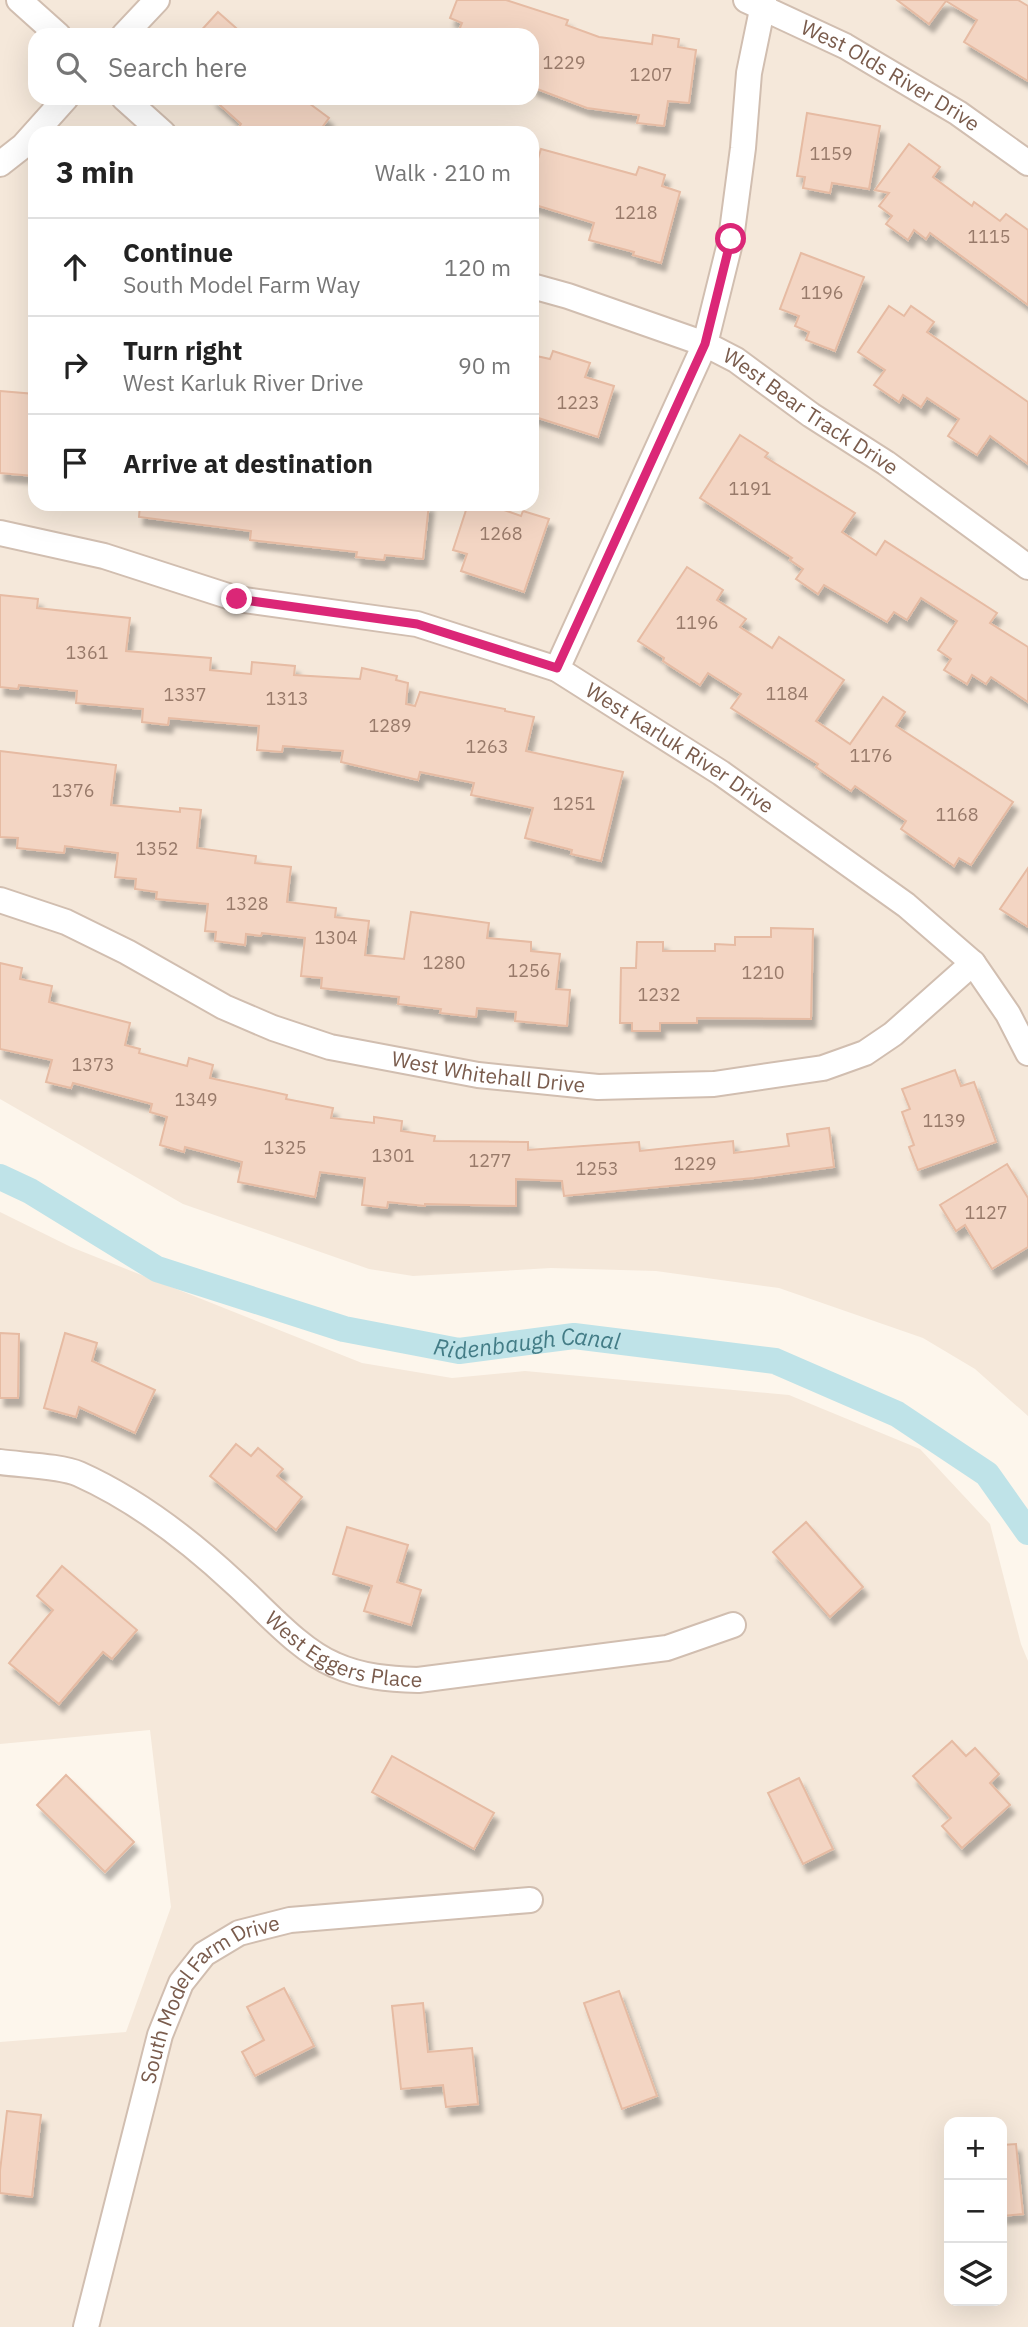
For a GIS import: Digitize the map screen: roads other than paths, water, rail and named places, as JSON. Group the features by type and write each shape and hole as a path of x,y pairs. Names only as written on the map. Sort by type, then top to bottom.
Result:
{"street":[{"path":"19,0 50,28"},
{"path":"131,28 157,0"},
{"path":"557,668 705,344 731,239 743,148 756,2"},
{"name":"West Olds River Drive","path":"756,2 845,46 958,113 1028,163"},
{"path":"41,126 60,105"},
{"path":"132,105 155,126"},
{"path":"0,164 28,140"},
{"name":"West Bear Track Drive","path":"539,288 705,344 736,360 811,415 886,463 1028,567"},
{"name":"West Karluk River Drive","path":"0,533 104,556 237,599 417,624 557,668 722,773 906,905 973,962 1008,1013 1028,1054"},
{"name":"West Whitehall Drive","path":"0,900 66,922 127,952 224,1007 273,1028 330,1047 478,1075 598,1087 713,1084 823,1068 865,1053 893,1034 973,962"},
{"name":"West Eggers Place","path":"0,1462 77,1473 152,1515 220,1569 310,1651 332,1664 384,1679 418,1681 667,1648 733,1625"},
{"name":"South Model Farm Drive","path":"86,2327 160,2035 180,1983 204,1954 239,1933 290,1920 530,1900"}],"waterway":[{"name":"Ridenbaugh Canal","path":"0,1177 30,1191 157,1269 344,1329 459,1351 574,1336 775,1361 897,1414 987,1474 1028,1532"}]}
